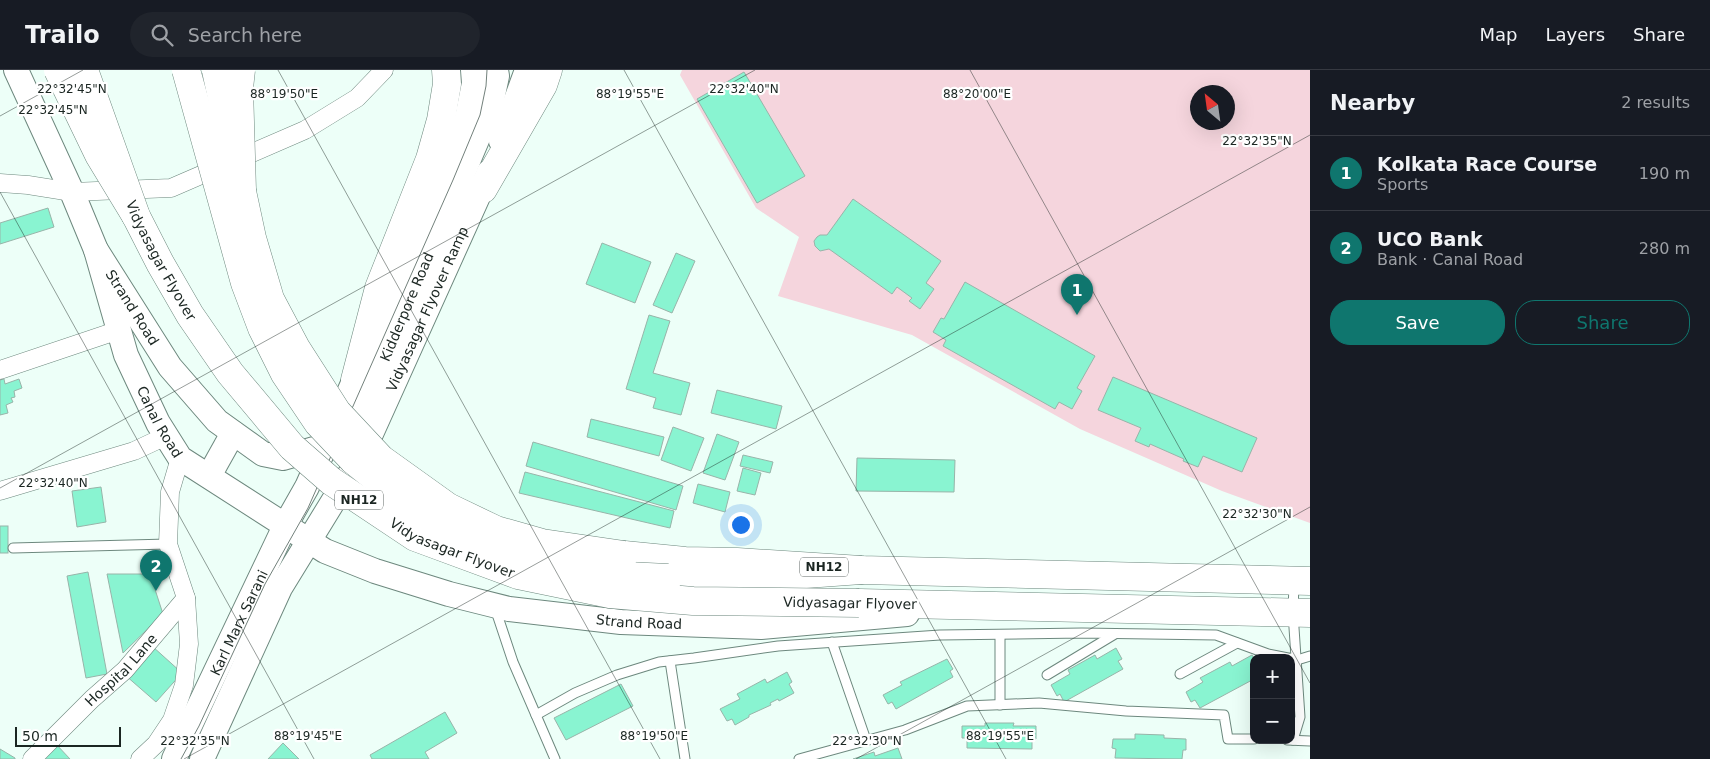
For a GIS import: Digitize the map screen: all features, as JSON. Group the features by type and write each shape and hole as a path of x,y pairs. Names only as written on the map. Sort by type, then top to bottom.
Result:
{"highway":[{"path":"58,70 99,155 136,216"},
{"name":"Vidyasagar Flyover","path":"84,70 136,216 190,315 230,373 292,447 331,481 415,537 518,575 610,594 693,601 1011,605"},
{"path":"186,70 245,283 262,328 285,374 318,423 353,460 404,501 443,524 488,544 534,560 606,574 668,578 738,579 861,570"},
{"name":"NH12","path":"216,70 252,238 270,299 292,340 338,412 381,459 448,507 496,530 542,543 624,555 685,561 737,562 861,570 1302,580"},
{"path":"241,70 242,191"},
{"path":"355,380 379,288 430,158 442,120 447,84 446,70"},
{"path":"483,189 543,85 548,70"},
{"name":"NH12","path":"1011,605 1301,613"}],"main road":[{"name":"Strand Road","path":"16,70 72,192 96,250 170,367 217,421 263,454 283,458 311,451 327,443"},
{"name":"Kidderpore Road","path":"307,487 467,118 474,83 473,70"},
{"name":"Kidderpore Road","path":"309,540 490,109 497,76 496,70"},
{"name":"Vidyasagar Flyover Ramp","path":"309,540 361,456 483,189 527,70"},
{"name":"Canal Road","path":"96,250 126,355 166,436 180,458"},
{"path":"209,476 233,433"},
{"name":"Strand Road","path":"180,458 286,524 325,551 375,571 449,594 509,609 620,622 761,627 1011,605"},
{"name":"Karl Marx Sarani","path":"174,759 286,524 307,487"},
{"path":"202,759 280,588 309,540"}],"street":[{"path":"0,183 72,192 171,188 305,130 357,98 384,70"},
{"path":"0,370 119,330"},
{"path":"0,490 134,451 166,436"},
{"name":"Canal Road","path":"140,759 156,744 172,720 184,685 189,644 186,598 168,544 170,492 180,458"},
{"name":"Hospital Lane","path":"32,759 92,699 125,670 186,598"}],"lane":[{"path":"13,548 168,544"},
{"path":"1293,654 1301,613 1302,580"},
{"path":"494,605 513,662 555,759"},
{"path":"1047,675 1115,634"},
{"path":"536,715 575,693 617,675 659,662 778,646 940,635 1216,635 1268,654"},
{"path":"1000,635 1000,705"},
{"path":"832,642 866,740"},
{"path":"1180,674 1237,643"},
{"path":"1295,658 1310,656"},
{"path":"670,661 685,759"},
{"path":"1295,681 1300,717 1295,728"},
{"path":"799,759 905,730 967,706 1039,704 1126,711 1224,715 1228,738 1250,739"},
{"path":"1295,740 1310,741"}],"shaded area":[{"path":"682,70 1310,70 1310,523 1222,491 1080,429 912,335 778,296 799,237 756,208 680,75"}],"building":[{"path":"744,72 805,176 757,203 697,99"},
{"path":"853,199 941,261 926,283 934,289 920,309 909,301 912,298 897,287 892,294 829,249 820,251 815,246 814,241 817,237 827,235"},
{"path":"48,208 54,227 0,244 0,223"},
{"path":"602,243 651,262 635,303 586,284"},
{"path":"676,253 695,261 672,313 653,305"},
{"path":"965,282 1095,356 1077,388 1082,391 1072,409 1059,402 1055,409 943,346 946,340 933,332 941,318 944,319"},
{"path":"649,315 670,321 653,373 690,383 681,415 653,408 656,398 626,389"},
{"path":"1113,377 1257,438 1242,472 1203,456 1198,467 1150,444 1149,447 1135,441 1141,428 1098,410"},
{"path":"4,379 5,384 19,379 22,388 14,391 15,397 11,398 13,402 6,405 8,413 0,415 0,380"},
{"path":"717,390 782,406 776,429 711,413"},
{"path":"591,419 664,437 659,456 587,437"},
{"path":"673,427 704,438 691,471 661,460"},
{"path":"717,434 739,442 725,480 703,473"},
{"path":"533,442 683,486 676,510 526,466"},
{"path":"743,455 773,462 770,473 740,466"},
{"path":"857,458 955,460 954,492 856,491"},
{"path":"743,468 761,473 755,495 737,491"},
{"path":"525,472 674,511 670,528 519,493"},
{"path":"698,484 730,492 725,512 693,503"},
{"path":"101,487 106,522 77,527 72,491"},
{"path":"0,526 8,526 8,553 0,553"},
{"path":"88,572 107,674 86,678 67,576"},
{"path":"107,574 150,574 163,614 123,653"},
{"path":"152,646 182,673 156,702 125,675"},
{"path":"1116,648 1122,659 1118,661 1123,669 1064,702 1060,694 1057,696 1051,685 1070,674 1068,670 1095,655 1097,659"},
{"path":"1250,656 1250,681 1200,708 1195,700 1191,702 1186,692 1203,682 1200,678 1230,662 1232,666"},
{"path":"947,659 953,669 950,671 953,677 896,709 892,702 888,704 883,695 902,685 900,682"},
{"path":"787,672 792,682 789,684 794,693 779,701 778,699 770,703 771,705 749,715 749,717 735,725 732,719 727,721 720,709 740,699 737,694 765,679 767,683"},
{"path":"621,684 633,706 566,740 554,718"},
{"path":"445,712 457,733 425,752 429,759 372,759 370,755"},
{"path":"985,723 1014,723 1013,726 1036,726 1036,739 1032,739 1032,749 967,748 967,738 962,738 962,726 985,726"},
{"path":"1135,734 1164,735 1164,738 1186,739 1186,750 1183,750 1182,759 1115,758 1116,749 1112,748 1113,739 1135,739"},
{"path":"55,743 70,759 39,759"},
{"path":"283,743 299,759 268,759"},
{"path":"898,748 902,759 853,759 874,752 875,756"},
{"path":"0,749 15,758 15,759 0,759"}],"tram line":[{"path":"181,759 199,726 265,584 308,508 480,115 487,70"}],"place":[{"name":"Kolkata Race Course","path":"1077,315"},
{"name":"UCO Bank","path":"156,591"}]}
